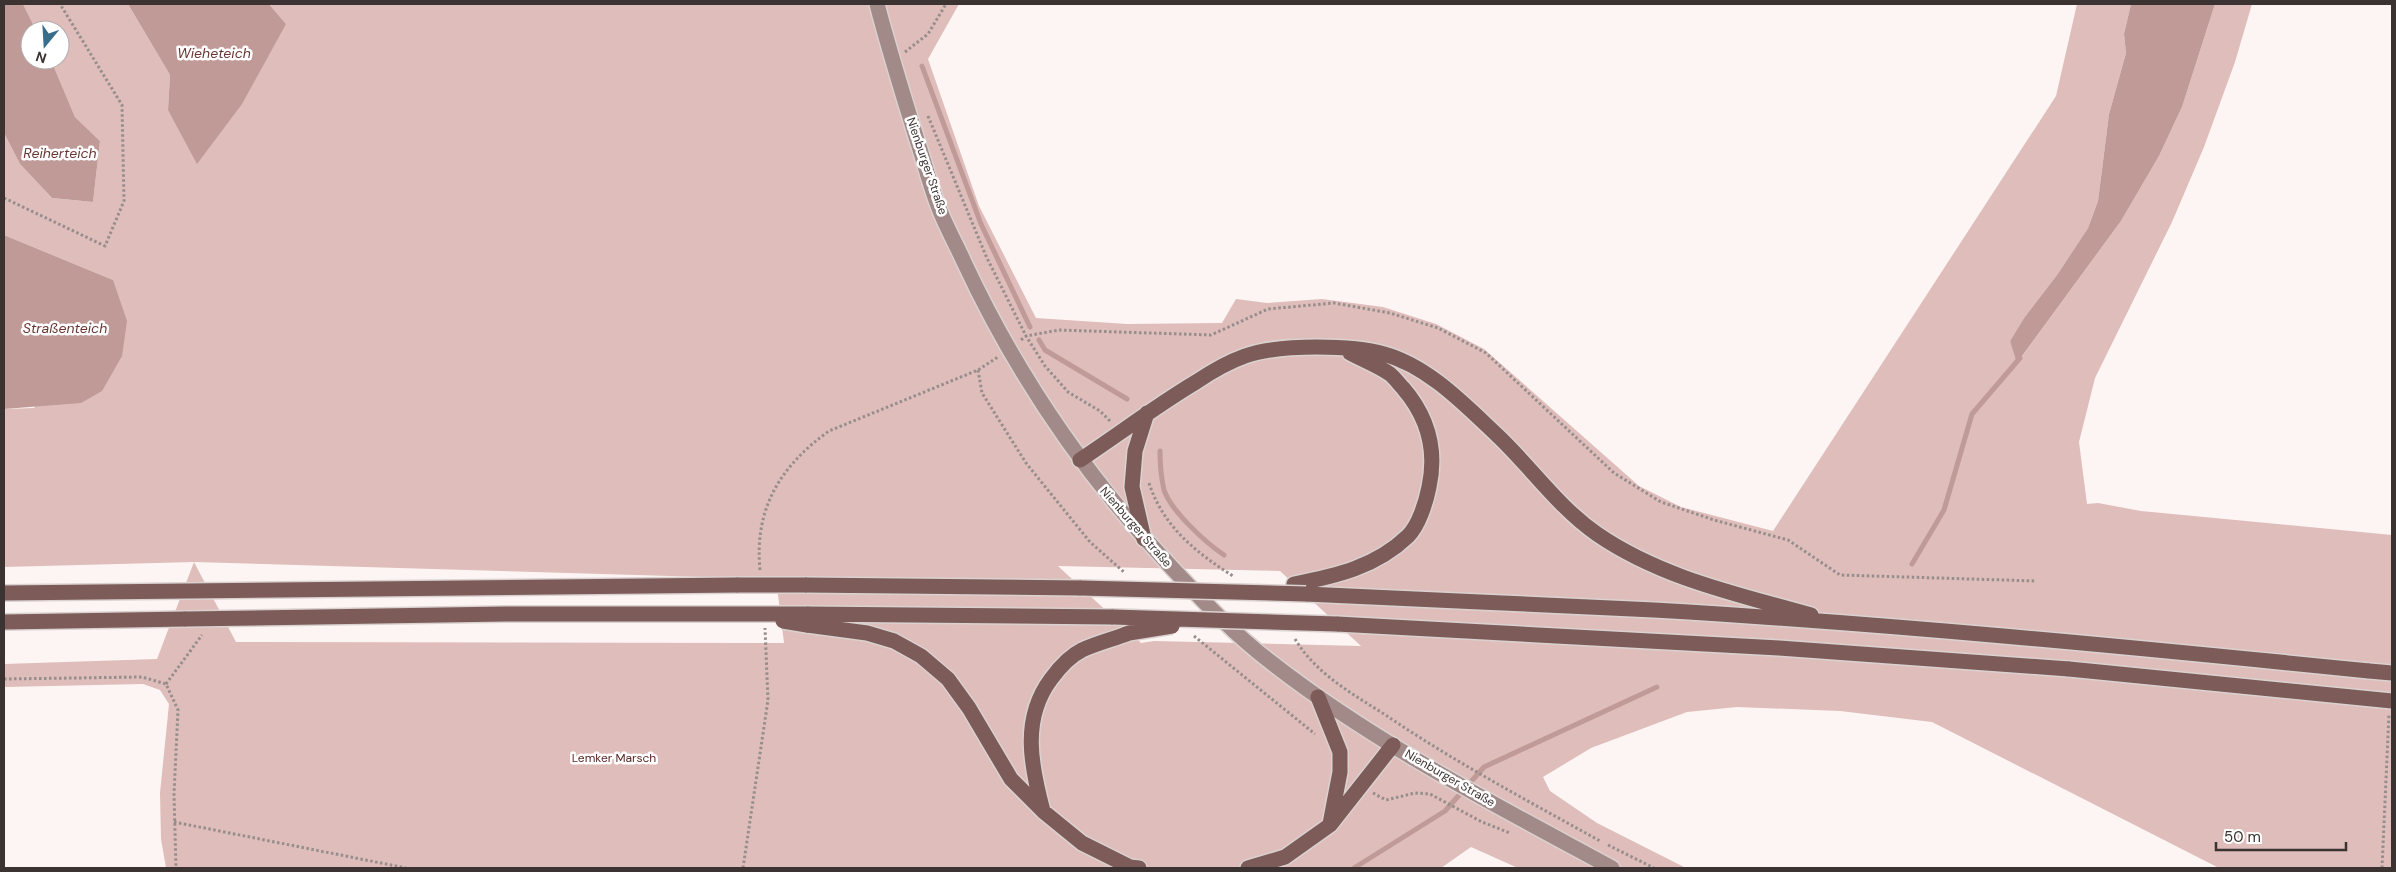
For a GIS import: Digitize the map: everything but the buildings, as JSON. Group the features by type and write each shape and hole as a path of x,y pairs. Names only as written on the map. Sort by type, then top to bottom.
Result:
{"highway":[{"path":"1080,460 1209,374 1245,356 1290,347 1340,347 1384,354 1412,366 1442,386 1498,436 1567,509 1596,533 1626,552 1671,574 1707,586 1841,623"},
{"path":"1226,591 1294,584 1345,573 1369,563 1388,552 1410,534 1428,496 1433,455 1426,422 1411,398 1392,375 1340,347"},
{"path":"1144,539 1132,487 1135,451 1148,413"},
{"path":"4,593 184,589 805,584 1226,591 1655,610 1841,623 2072,641 2392,673"},
{"path":"4,622 505,614 745,614 807,619 1113,617 1337,624 1780,648 2069,669 2392,701"},
{"path":"807,619 894,641 921,656 948,679 969,708 1011,779 1044,812 1082,844 1130,867 1138,868"},
{"path":"1044,812 1033,774 1030,747 1032,720 1042,690 1060,667 1081,651 1129,633 1213,620"},
{"path":"1318,697 1340,752 1340,772 1330,826"},
{"path":"1248,868 1285,857 1330,826 1392,745"}],"street":[{"name":"Nienburger Straße","path":"877,4 891,56 937,203 1009,351 1080,460 1144,539 1207,606 1270,662 1318,697 1392,745 1458,784 1612,868"}],"path":[{"path":"4,198 105,246 124,202 122,105 60,4"},
{"path":"907,52 928,34 946,4"},
{"path":"943,150 986,256 1026,336 1046,366 1068,392 1100,410 1121,433"},
{"path":"1026,336 1059,330 1211,335 1268,309 1334,303 1390,313 1438,328 1486,353 1614,473 1661,502 1714,520 1788,540 1840,575 2036,581"},
{"path":"759,566 761,531 766,504 787,469 810,445 828,431 978,370 1009,351"},
{"path":"1135,451 1145,464 1155,502 1183,540 1240,580"},
{"path":"166,684 207,628"},
{"path":"743,868 768,700 766,636"},
{"path":"1293,636 1316,666 1336,683 1409,731 1606,844 1654,868"},
{"path":"4,679 142,677 166,684 178,710 174,822 176,868"},
{"path":"2382,868 2387,743"},
{"path":"2387,770 2392,771"},
{"path":"1443,800 1462,811"},
{"path":"174,822 406,868"}],"green space":[{"name":"Lemker Marsch","path":"23,4 128,4 170,75 168,110 286,24 269,4 959,4 928,59 979,206 1036,318 1127,324 1222,323 1236,299 1267,303 1322,299 1383,307 1436,324 1484,349 1639,486 1681,507 1773,531 2056,96 2077,4 2131,4 2124,34 2126,53 2109,114 2098,201 2088,228 2057,275 2024,318 2010,341 2018,362 2121,221 2159,156 2182,107 2215,4 2252,4 2235,62 2204,147 2172,222 2095,378 2079,442 2087,504 2098,503 2141,511 2392,535 2392,868 2219,868 1932,722 1840,711 1737,707 1687,712 1591,748 1543,777 1550,791 1597,823 1686,868 1518,868 1471,847 1441,868 166,868 161,839 160,793 169,704 160,690 143,684 4,687 4,664 157,659 194,562 4,567 4,409 34,408 113,280 4,235 4,133 20,164 52,198 93,202 100,141 75,117 55,70 70,70 70,20 31,20","holes":["194,562 776,579 784,643 236,642","1058,566 1280,571 1361,646 1154,641 1141,643"]}],"water":[{"name":"Reiherteich","path":"4,4 23,4 31,20 20,20 20,70 55,70 75,117 100,141 93,202 52,198 20,164 4,133"},
{"name":"Wieheteich","path":"128,4 269,4 286,24 242,104 197,164 168,110 170,75"},
{"path":"2131,4 2215,4 2182,107 2159,156 2121,221 2017,363 2010,341 2024,318 2057,275 2088,228 2098,201 2109,114 2126,53 2124,34"},
{"name":"Straßenteich","path":"4,235 113,280 127,321 122,356 102,391 81,403 4,409"}],"waterway":[{"path":"922,66 981,224 1030,327"},
{"path":"1039,340 1045,350 1127,399"},
{"path":"1912,564 1944,510 1972,414 2020,358"},
{"path":"1160,451 1162,480 1168,498 1181,517 1208,543 1224,555"},
{"path":"1354,868 1445,811 1484,767 1657,687"}]}
